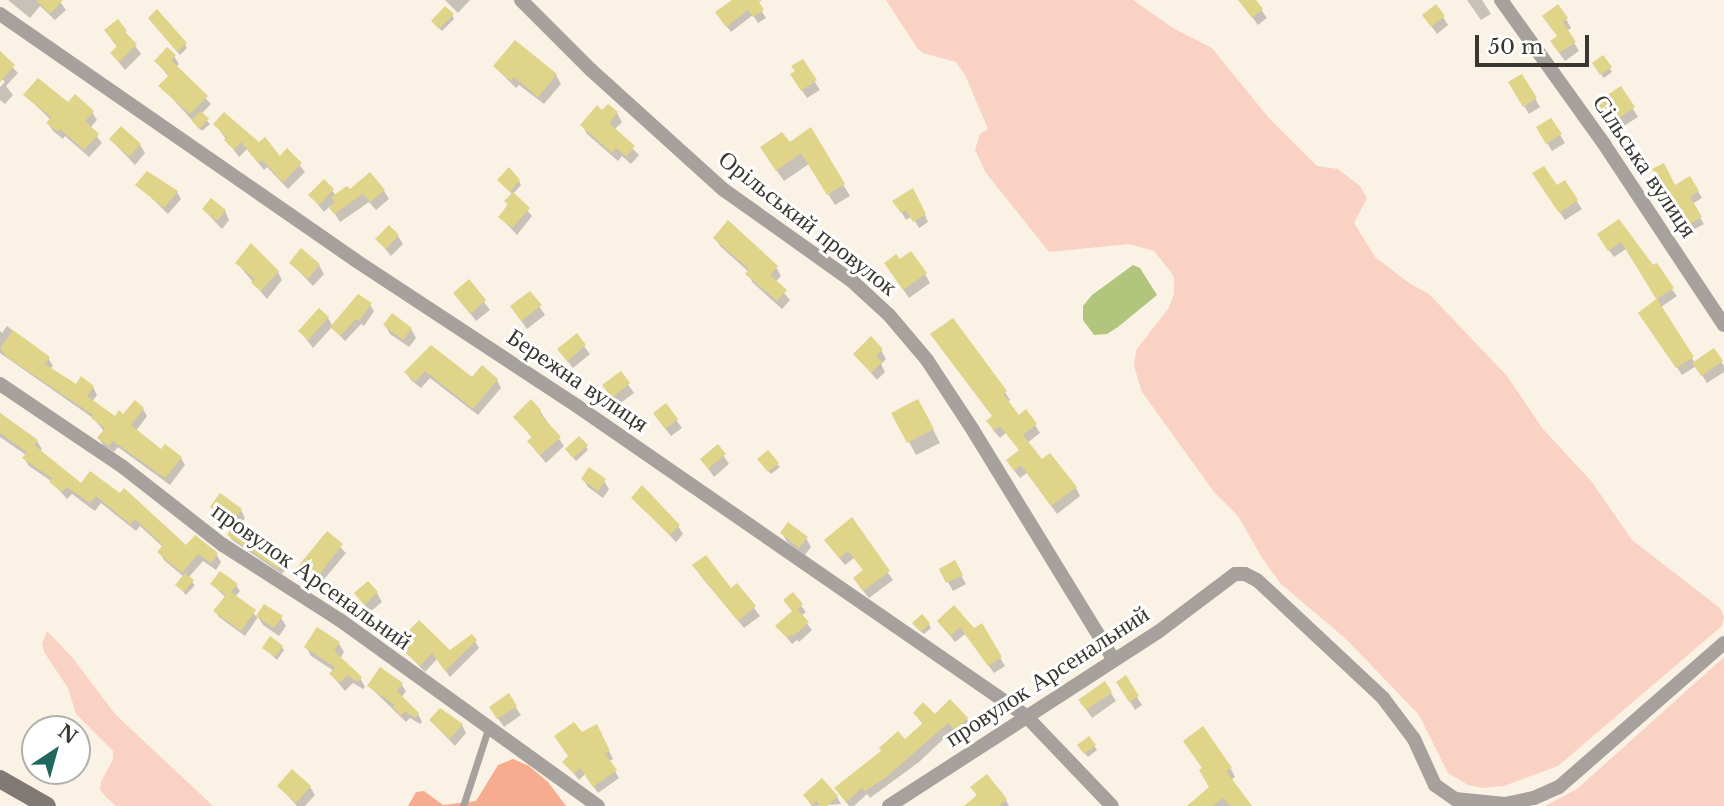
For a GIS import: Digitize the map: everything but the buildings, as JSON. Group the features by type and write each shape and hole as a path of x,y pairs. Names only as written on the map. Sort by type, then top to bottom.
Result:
{"street":[{"name":"Орільський провулок","path":"522,0 591,70 724,190 852,281 889,314 927,360 971,427 1113,659"},
{"name":"Сільська вулиця","path":"1501,0 1604,144 1724,325"},
{"name":"Бережна вулиця","path":"0,14 355,260 589,413 1026,716 1112,806"},
{"name":"провулок Арсенальний","path":"0,384 123,467 223,544 340,620 598,806"},
{"name":"провулок Арсенальний","path":"889,806 1158,632 1225,579 1245,574 1257,580 1383,698 1414,739 1435,785 1455,799 1505,804 1534,798 1559,787 1724,643"},
{"path":"0,779 47,806"}],"lane":[{"path":"463,806 488,729"}],"shaded area":[{"path":"886,0 1133,0 1173,28 1212,48 1268,117 1317,166 1338,169 1360,186 1367,198 1354,223 1375,257 1409,283 1429,294 1507,376 1543,429 1592,482 1632,540 1720,608 1724,617 1722,626 1558,766 1504,786 1483,788 1468,785 1448,773 1419,715 1346,639 1281,584 1262,558 1238,516 1214,492 1142,392 1134,366 1136,350 1168,309 1174,294 1174,278 1170,271 1154,251 1129,244 1049,252 986,173 975,150 980,134 988,129 965,75 956,62 923,53 917,48"},
{"path":"1133,265 1140,268 1157,295 1107,334 1094,335 1083,320 1083,306 1092,295"},
{"path":"47,631 72,657 115,714 213,806 116,806 106,797 100,790 101,782 113,759 113,751 91,729 91,715 76,714 68,688 44,652 42,644"},
{"path":"1724,657 1724,806 1545,806 1577,789"},
{"path":"513,759 529,766 548,782 566,806 408,806 416,792 424,791 443,805 476,801 498,765"}]}
